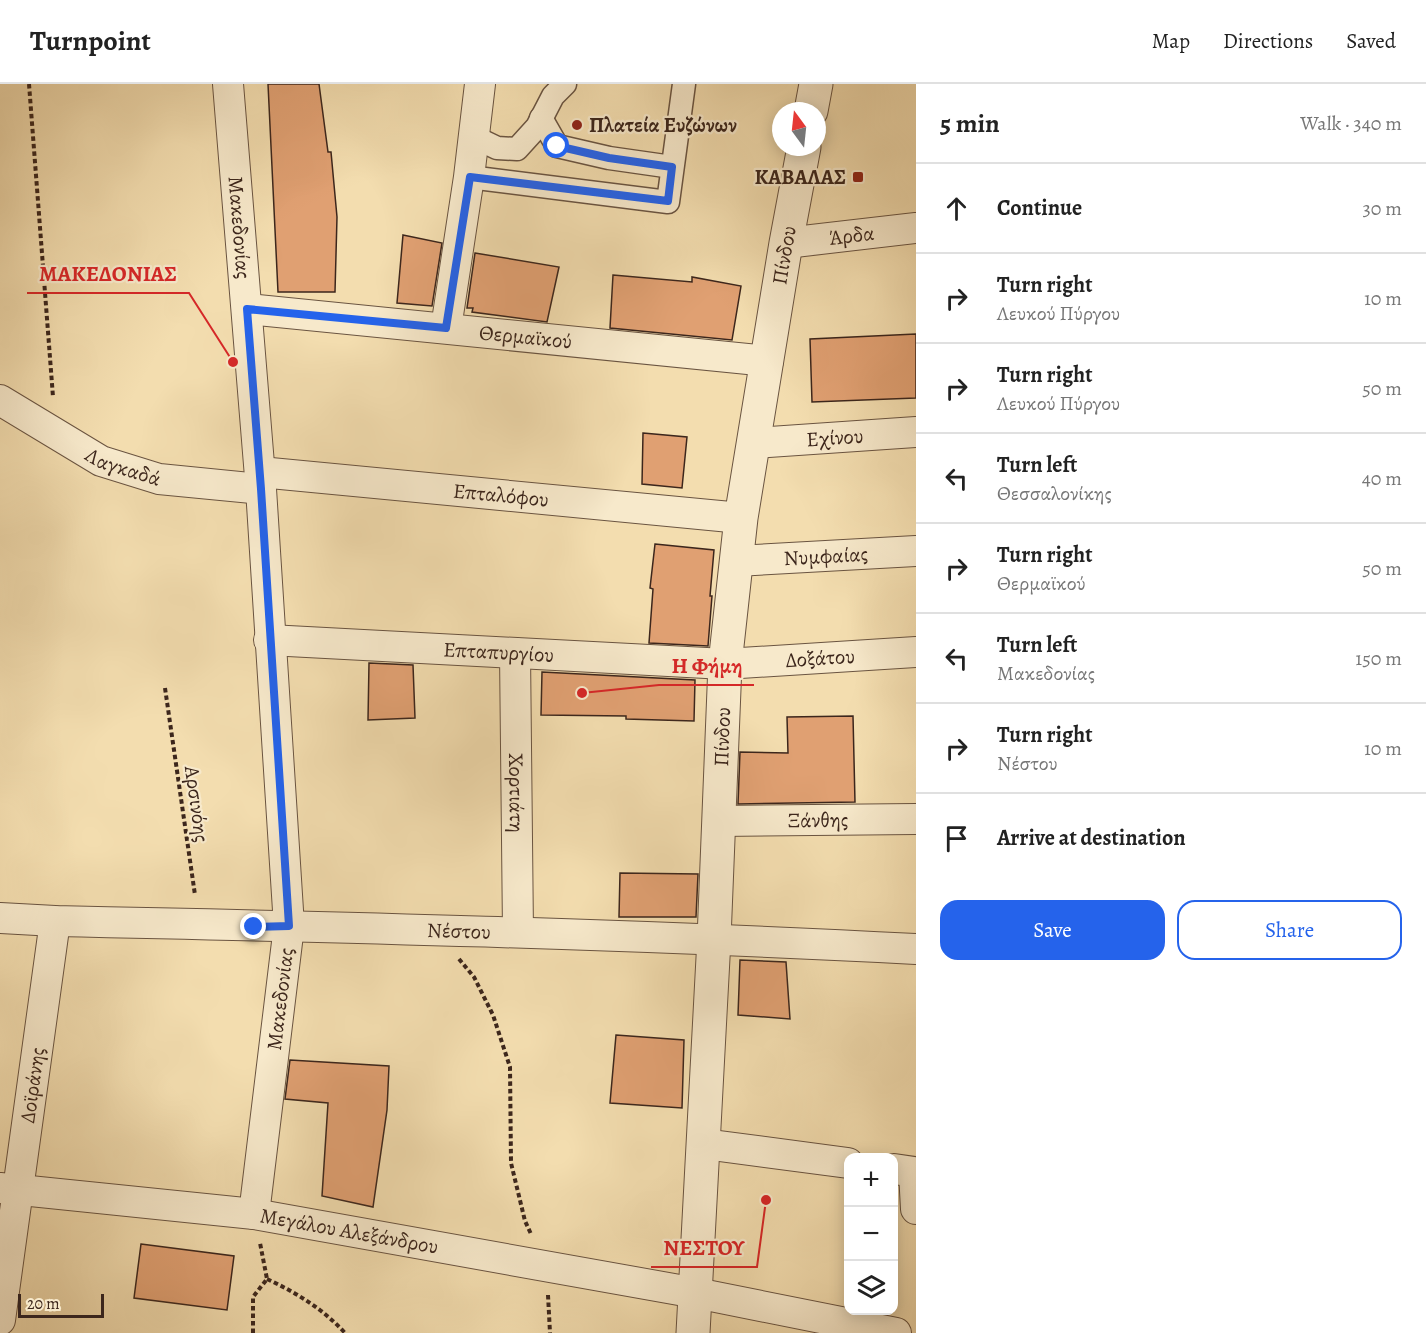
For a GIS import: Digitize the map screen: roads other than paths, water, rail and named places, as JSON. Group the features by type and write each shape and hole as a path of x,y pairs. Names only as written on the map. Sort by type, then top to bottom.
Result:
{"street":[{"name":"Μακεδονίας","path":"228,84 261,480 289,926 254,1214"},
{"path":"446,328 470,177 480,84"},
{"path":"474,137 497,148 517,149 537,127 553,96 565,84"},
{"path":"470,177 668,201 684,84"},
{"path":"813,102 816,84"},
{"path":"541,118 557,146 609,158 672,167"},
{"name":"Πίνδου","path":"693,1333 714,939 725,664 741,518 802,156"},
{"name":"Άρδα","path":"786,243 916,228"},
{"name":"Θερμαϊκού","path":"247,309 768,361"},
{"name":"Λαγκαδά","path":"0,400 101,461 159,479 261,480"},
{"name":"Εχίνου","path":"754,443 916,432"},
{"name":"Επταλόφου","path":"261,480 741,518"},
{"name":"Νυμφαίας","path":"736,561 916,551"},
{"name":"Επταπυργίου","path":"270,640 725,664"},
{"name":"Δοξάτου","path":"725,664 916,652"},
{"name":"Χορτιάτη","path":"514,653 518,932"},
{"name":"Ξάνθης","path":"719,821 916,819"},
{"name":"Νέστου","path":"0,918 518,932 916,949"},
{"name":"Δοϊράνης","path":"0,1320 9,1190 55,921"},
{"path":"704,1144 844,1162"},
{"path":"898,1170 914,1172 916,1209"},
{"name":"Μεγάλου Αλεξάνδρου","path":"9,1190 254,1214 696,1293 896,1333"}],"place":[{"name":"Πλατεία Ευζώνων","path":"577,125"},
{"name":"ΚΑΒΑΛΑΣ","path":"858,177"},
{"name":"ΜΑΚΕΔΟΝΙΑΣ","path":"233,362"},
{"name":"Η Φήμη","path":"582,693"},
{"name":"ΝΕΣΤΟΥ","path":"766,1200"}]}
